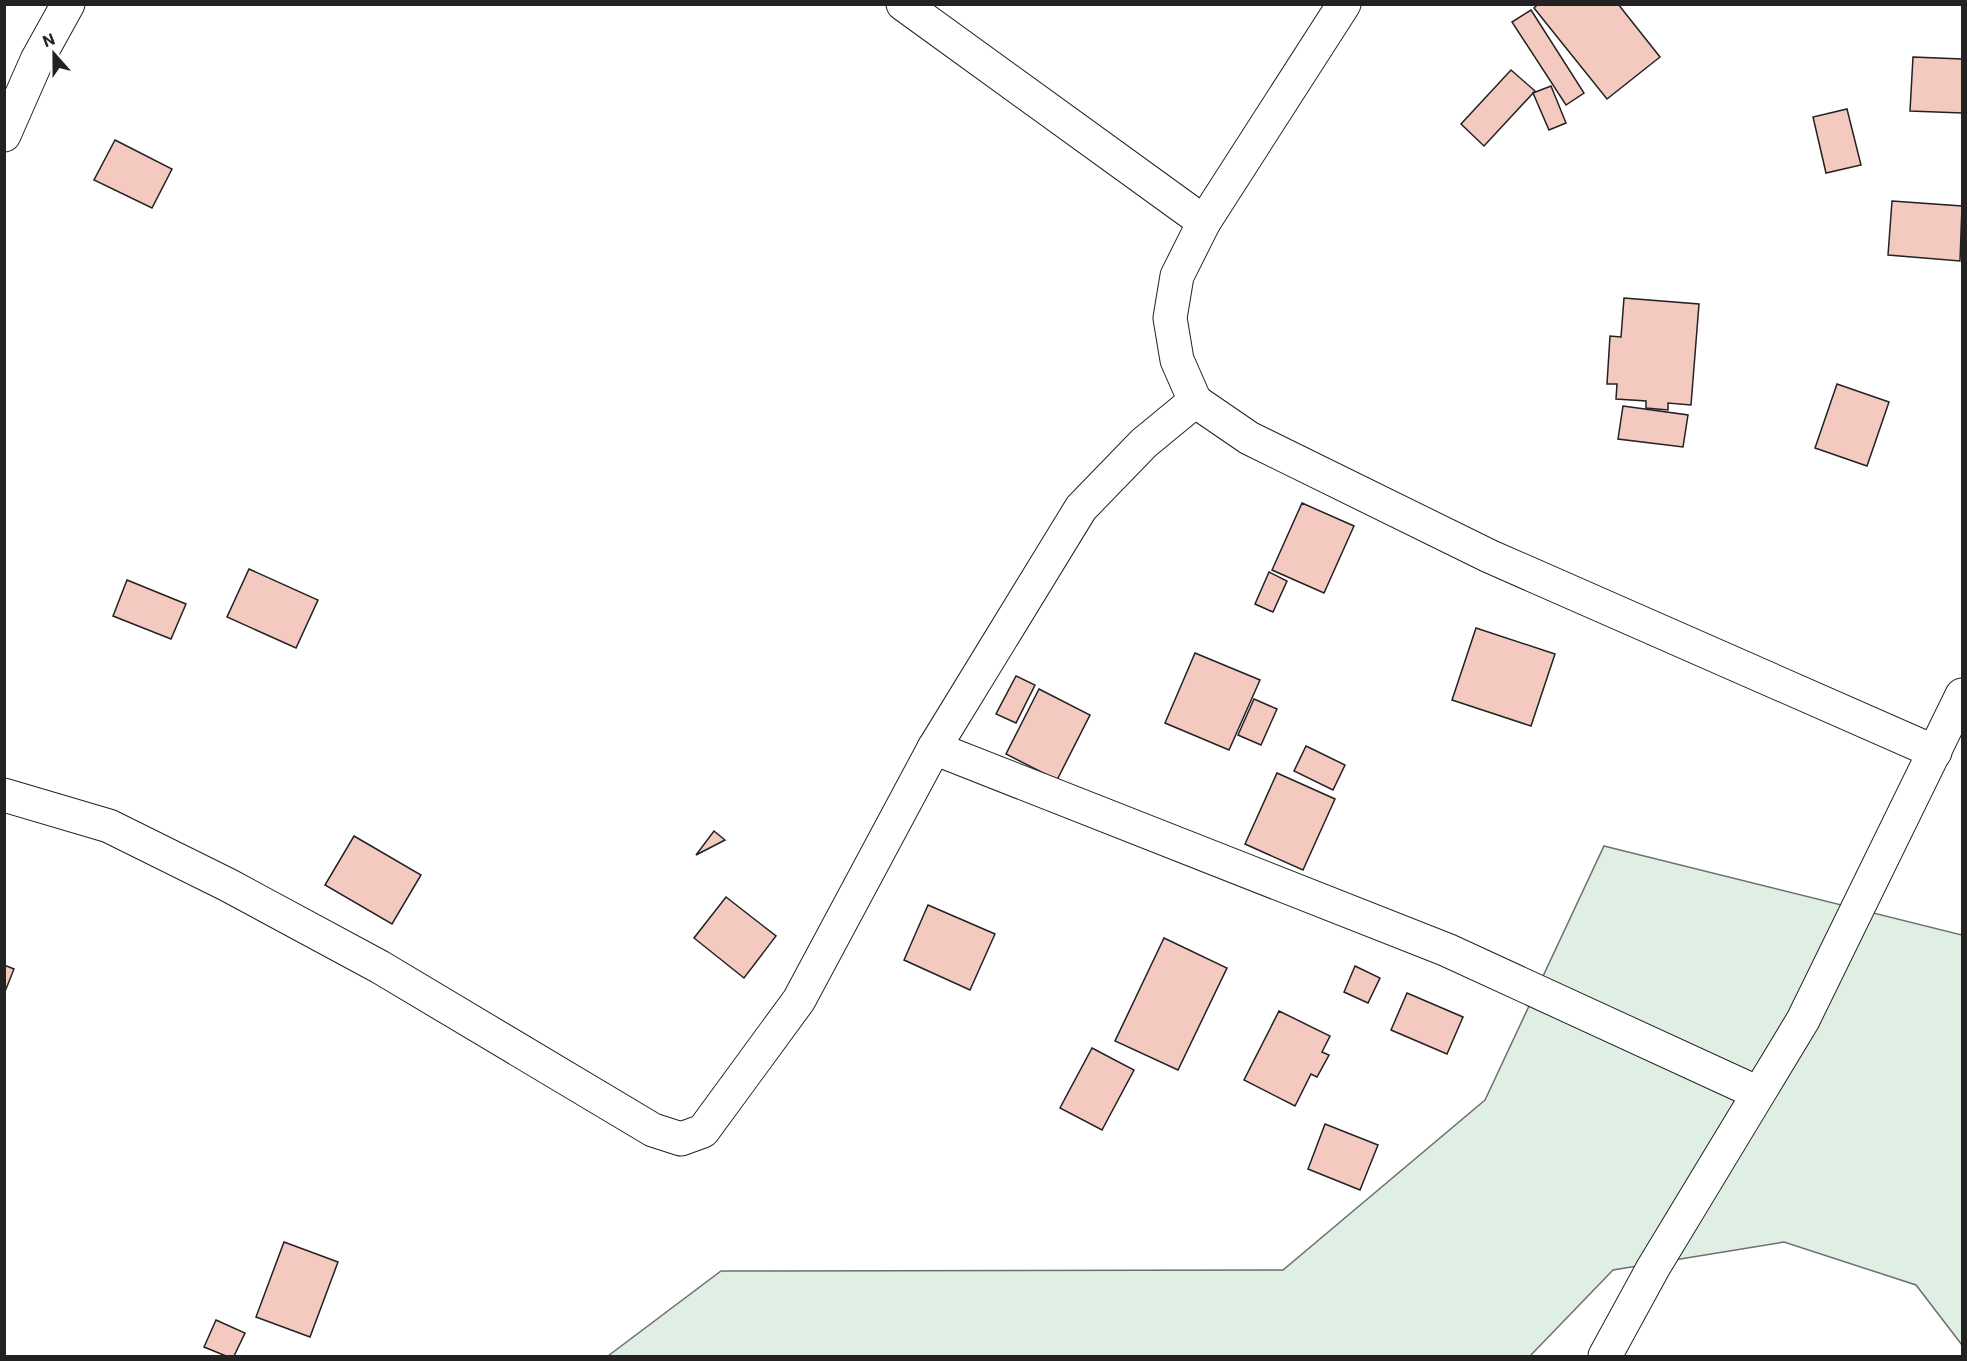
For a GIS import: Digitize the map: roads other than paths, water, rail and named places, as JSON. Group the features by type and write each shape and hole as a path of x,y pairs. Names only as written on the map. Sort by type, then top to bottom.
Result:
{"street":[{"path":"4,135 37,60 68,4"},
{"path":"903,4 1204,222"},
{"path":"1344,4 1204,222 1177,276 1170,318 1177,360 1195,401 1249,438 1490,556 1935,752"},
{"path":"4,795 109,826 228,885 380,967 653,1130 681,1139 703,1131 799,1000 934,748 1082,508 1144,443 1195,401"},
{"path":"1605,1356 1653,1268 1803,1020 1962,695"},
{"path":"934,748 1447,950 1758,1093"}]}
